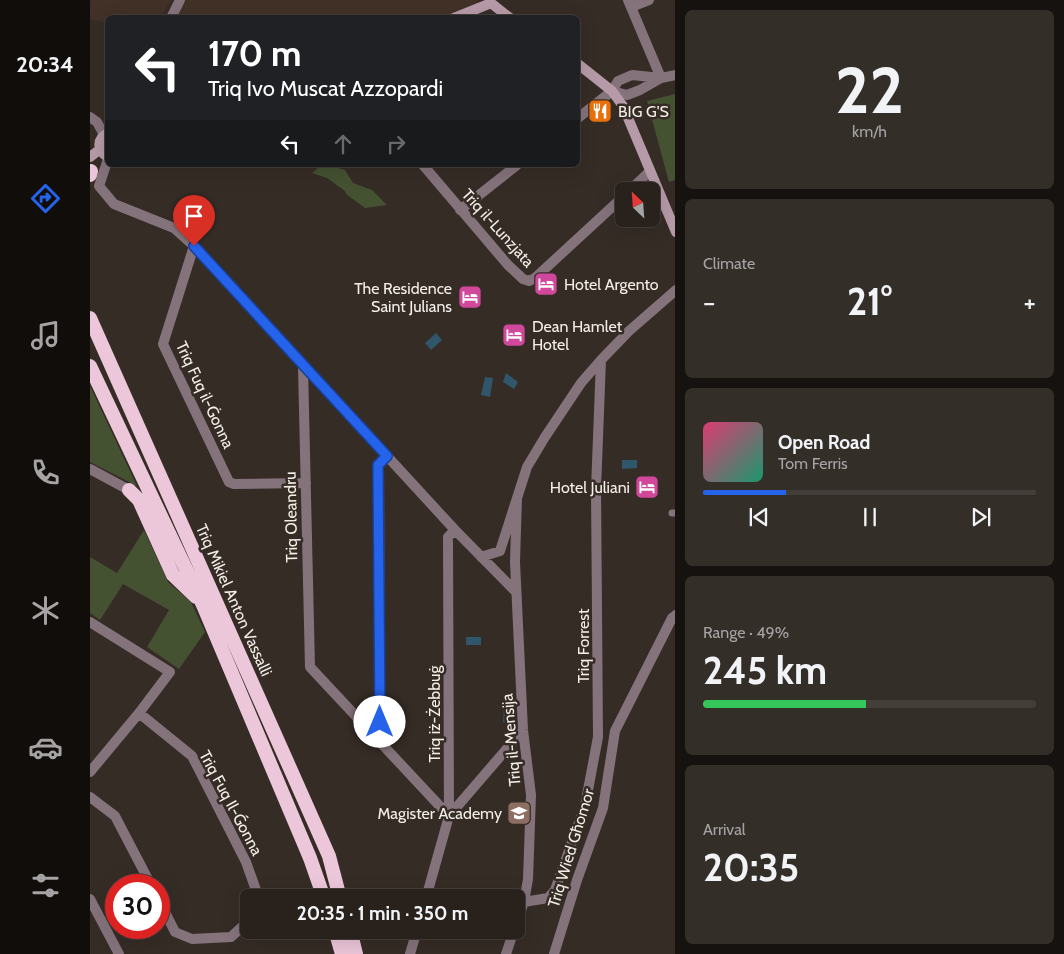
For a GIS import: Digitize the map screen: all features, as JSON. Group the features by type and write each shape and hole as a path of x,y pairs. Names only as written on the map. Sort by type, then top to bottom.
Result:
{"highway":[{"name":"Triq Mikiel Anton Vassalli","path":"90,318 329,856 338,889"},
{"name":"Triq Mikiel Anton Vassalli","path":"90,366 203,605 306,849 321,889"},
{"path":"129,490 139,500 173,575 203,605"},
{"path":"338,939 342,954"},
{"path":"352,939 356,954"}],"main road":[{"path":"461,15 490,2 506,15"},
{"path":"580,66 612,91 623,106 675,232"},
{"path":"90,169 105,156 99,141 105,135"}],"street":[{"path":"175,15 180,0"},
{"path":"649,0 629,4 661,78"},
{"path":"580,116 612,91 618,81 632,75 661,78"},
{"path":"612,91 627,95 661,78 675,75"},
{"path":"90,117 97,122 105,133"},
{"path":"105,156 99,186 114,204 174,228 194,246 455,530 516,592"},
{"name":"Triq il-Lunzjata","path":"425,167 508,265 523,279 528,281 535,278 615,204"},
{"path":"460,210 514,167"},
{"path":"638,182 650,171"},
{"name":"Triq Fuq il-Ġonna","path":"194,246 163,344 229,482 234,484 306,483"},
{"name":"Triq il-Mensija","path":"500,551 527,467 545,436 582,383 601,360 629,331 675,290"},
{"name":"Triq Forrest","path":"525,902 548,898 555,890 585,806 598,736 596,489 601,360"},
{"name":"Triq Oleandru","path":"304,367 310,667 380,742"},
{"path":"387,456 378,465 380,742 449,816 523,730"},
{"path":"90,469 129,490"},
{"name":"Triq il-Mensija","path":"517,498 516,592 523,730 531,795 528,879 525,896"},
{"name":"Triq iż-Żebbuġ","path":"429,889 449,816 448,536 455,530"},
{"path":"482,557 500,551 515,551"},
{"name":"Triq Wied Għomor","path":"554,954 577,880 603,808 615,731 675,615"},
{"path":"90,622 170,672 90,772"},
{"name":"Triq Fuq Il-Ǵonna","path":"139,713 192,756 246,862 256,889"},
{"path":"598,736 615,731"},
{"path":"90,797 115,816 145,874"},
{"path":"90,899 119,954"},
{"path":"170,922 175,932 192,939 231,937 240,929"},
{"path":"410,954 414,939"},
{"path":"506,954 511,939"}],"shaded area":[{"path":"90,0 171,0 162,15 105,15 105,23 90,19"},
{"path":"186,0 478,1 475,8 456,15 178,15"}],"green space":[{"path":"675,94 675,180 669,182 647,101"},
{"path":"316,167 335,167 345,170 353,183 372,190 387,205 365,208 327,178 312,173 318,168"},
{"path":"90,386 137,486 90,462"},
{"path":"144,530 168,582 191,602 205,632 179,669 147,647 169,610 123,584 100,620 90,613 90,557 117,573"}],"water":[{"path":"436,333 442,340 431,350 425,343"},
{"path":"506,373 518,382 514,389 503,382"},
{"path":"485,377 493,378 490,397 481,395"},
{"path":"622,460 637,460 637,468 622,469"},
{"path":"466,637 481,637 481,645 466,645"},
{"path":"504,707 513,707 512,723 503,722"}],"place":[{"name":"BIG G'S","path":"600,111"},
{"name":"Hotel Argento","path":"546,284"},
{"name":"The Residence Saint Julians","path":"470,297"},
{"name":"Dean Hamlet Hotel","path":"514,335"},
{"name":"Hotel Juliani","path":"647,487"},
{"name":"Magister Academy","path":"519,813"}],"route":[{"path":"194,246 387,456 378,465 380,722"}]}
